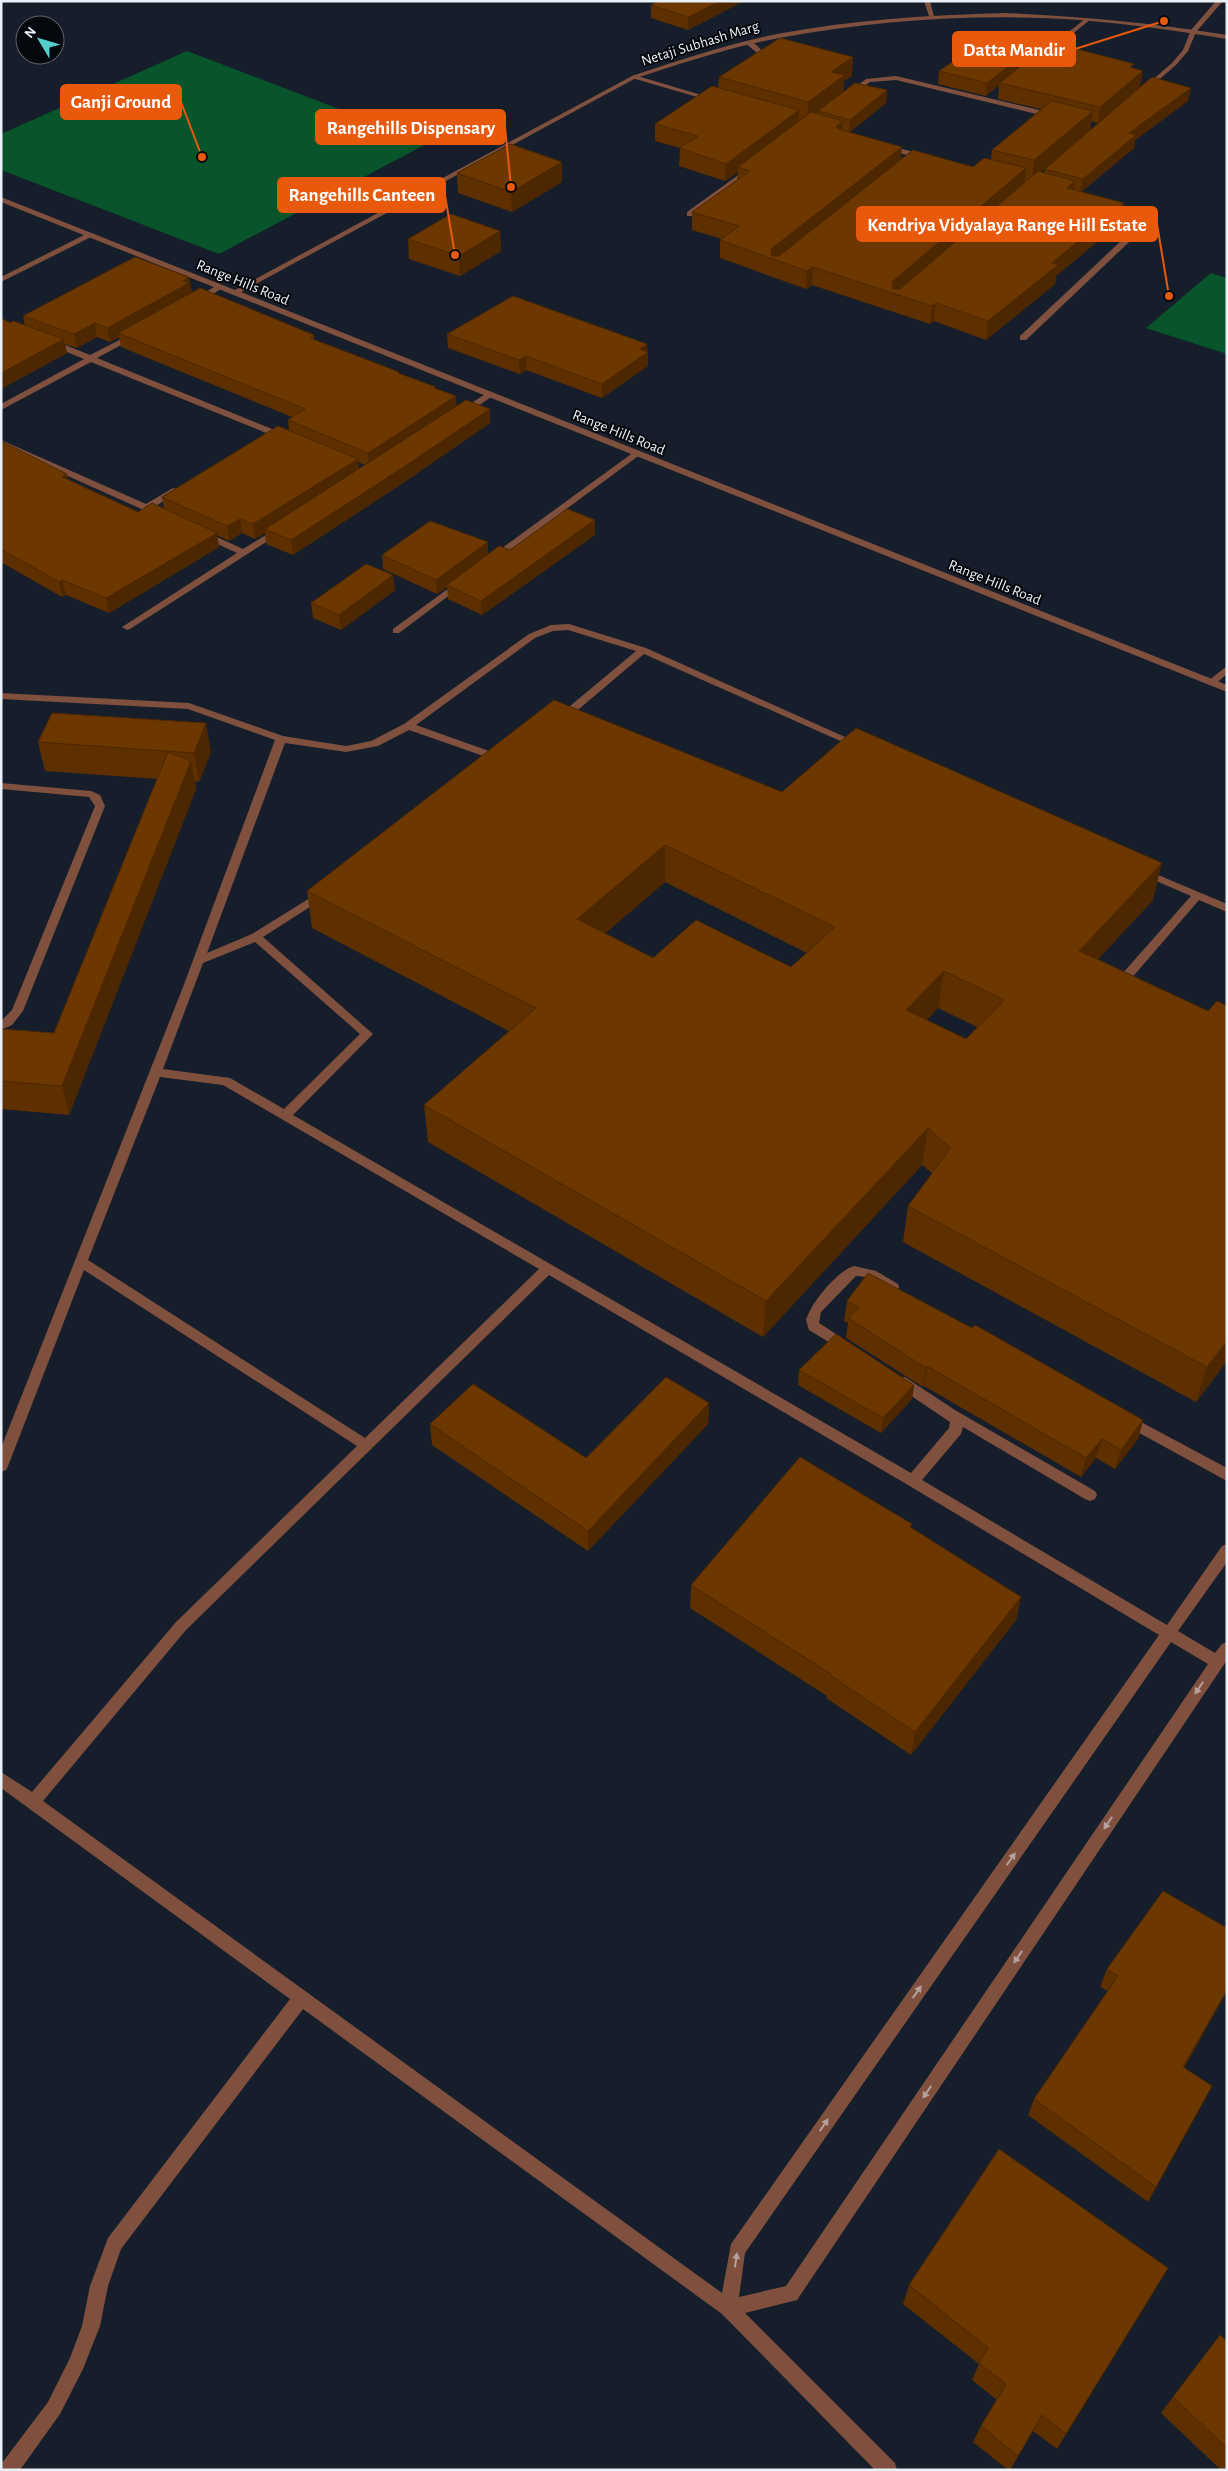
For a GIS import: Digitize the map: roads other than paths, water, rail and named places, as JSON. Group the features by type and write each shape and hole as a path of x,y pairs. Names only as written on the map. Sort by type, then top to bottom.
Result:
{"street":[{"path":"927,1 932,16"},
{"path":"1137,96 1174,64 1186,50 1193,30 1220,1"},
{"name":"Netaji Subhash Marg","path":"234,293 634,77 671,63 769,36 852,24 932,16 1025,15 1193,30 1227,37"},
{"path":"1041,57 1087,20"},
{"path":"746,70 763,60 760,52 747,42"},
{"path":"634,77 702,100 724,103"},
{"path":"846,97 868,80 896,78 1062,119"},
{"path":"702,100 714,93"},
{"path":"988,100 996,94"},
{"path":"882,146 936,160"},
{"path":"911,162 918,156"},
{"path":"690,214 754,167"},
{"name":"Range Hills Road","path":"1,199 1227,689"},
{"path":"1023,338 1143,225 1144,217 1134,212 1098,202"},
{"path":"1,280 91,235"},
{"path":"186,306 220,288"},
{"path":"1,408 144,330"},
{"path":"38,338 93,358 289,439"},
{"path":"450,421 490,395"},
{"path":"263,437 271,432"},
{"path":"1,443 173,520"},
{"path":"484,566 636,454"},
{"path":"146,508 188,483"},
{"path":"127,627 286,526"},
{"path":"190,528 244,553"},
{"path":"396,631 468,578"},
{"path":"1,696 189,706 281,739 346,749 374,744 408,726 532,636 551,628 570,627 643,650 870,751"},
{"path":"554,725 643,650"},
{"path":"1211,683 1227,669"},
{"path":"408,726 509,762 501,768"},
{"path":"1,1466 198,962 281,739"},
{"path":"1,786 91,794 96,797 100,806 17,1011 8,1022 1,1026"},
{"path":"1134,867 1227,908"},
{"path":"198,962 256,937 332,890"},
{"path":"1126,977 1198,895"},
{"path":"256,937 367,1034 286,1116"},
{"path":"155,1072 226,1081 913,1481 1217,1662"},
{"path":"81,1262 366,1445"},
{"path":"34,1802 181,1626 547,1269"},
{"path":"860,1356 818,1330 812,1320 815,1310 849,1273 856,1270 864,1271 907,1295"},
{"path":"892,1376 1090,1496"},
{"path":"913,1481 956,1430 957,1420 950,1412"},
{"path":"1114,1412 1227,1476"},
{"path":"728,2308 737,2250 1227,1550"},
{"path":"728,2308 791,2294 1227,1648"},
{"path":"1,1779 728,2308 888,2470"},
{"path":"9,2470 54,2408 77,2363 91,2326 99,2286 114,2244 302,1998"}],"place":[{"name":"Datta Mandir","path":"1164,21"},
{"name":"Ganji Ground","path":"202,157"},
{"name":"Rangehills Dispensary","path":"511,187"},
{"name":"Rangehills Canteen","path":"455,255"},
{"name":"Kendriya Vidyalaya Range Hill Estate","path":"1169,296"}]}
